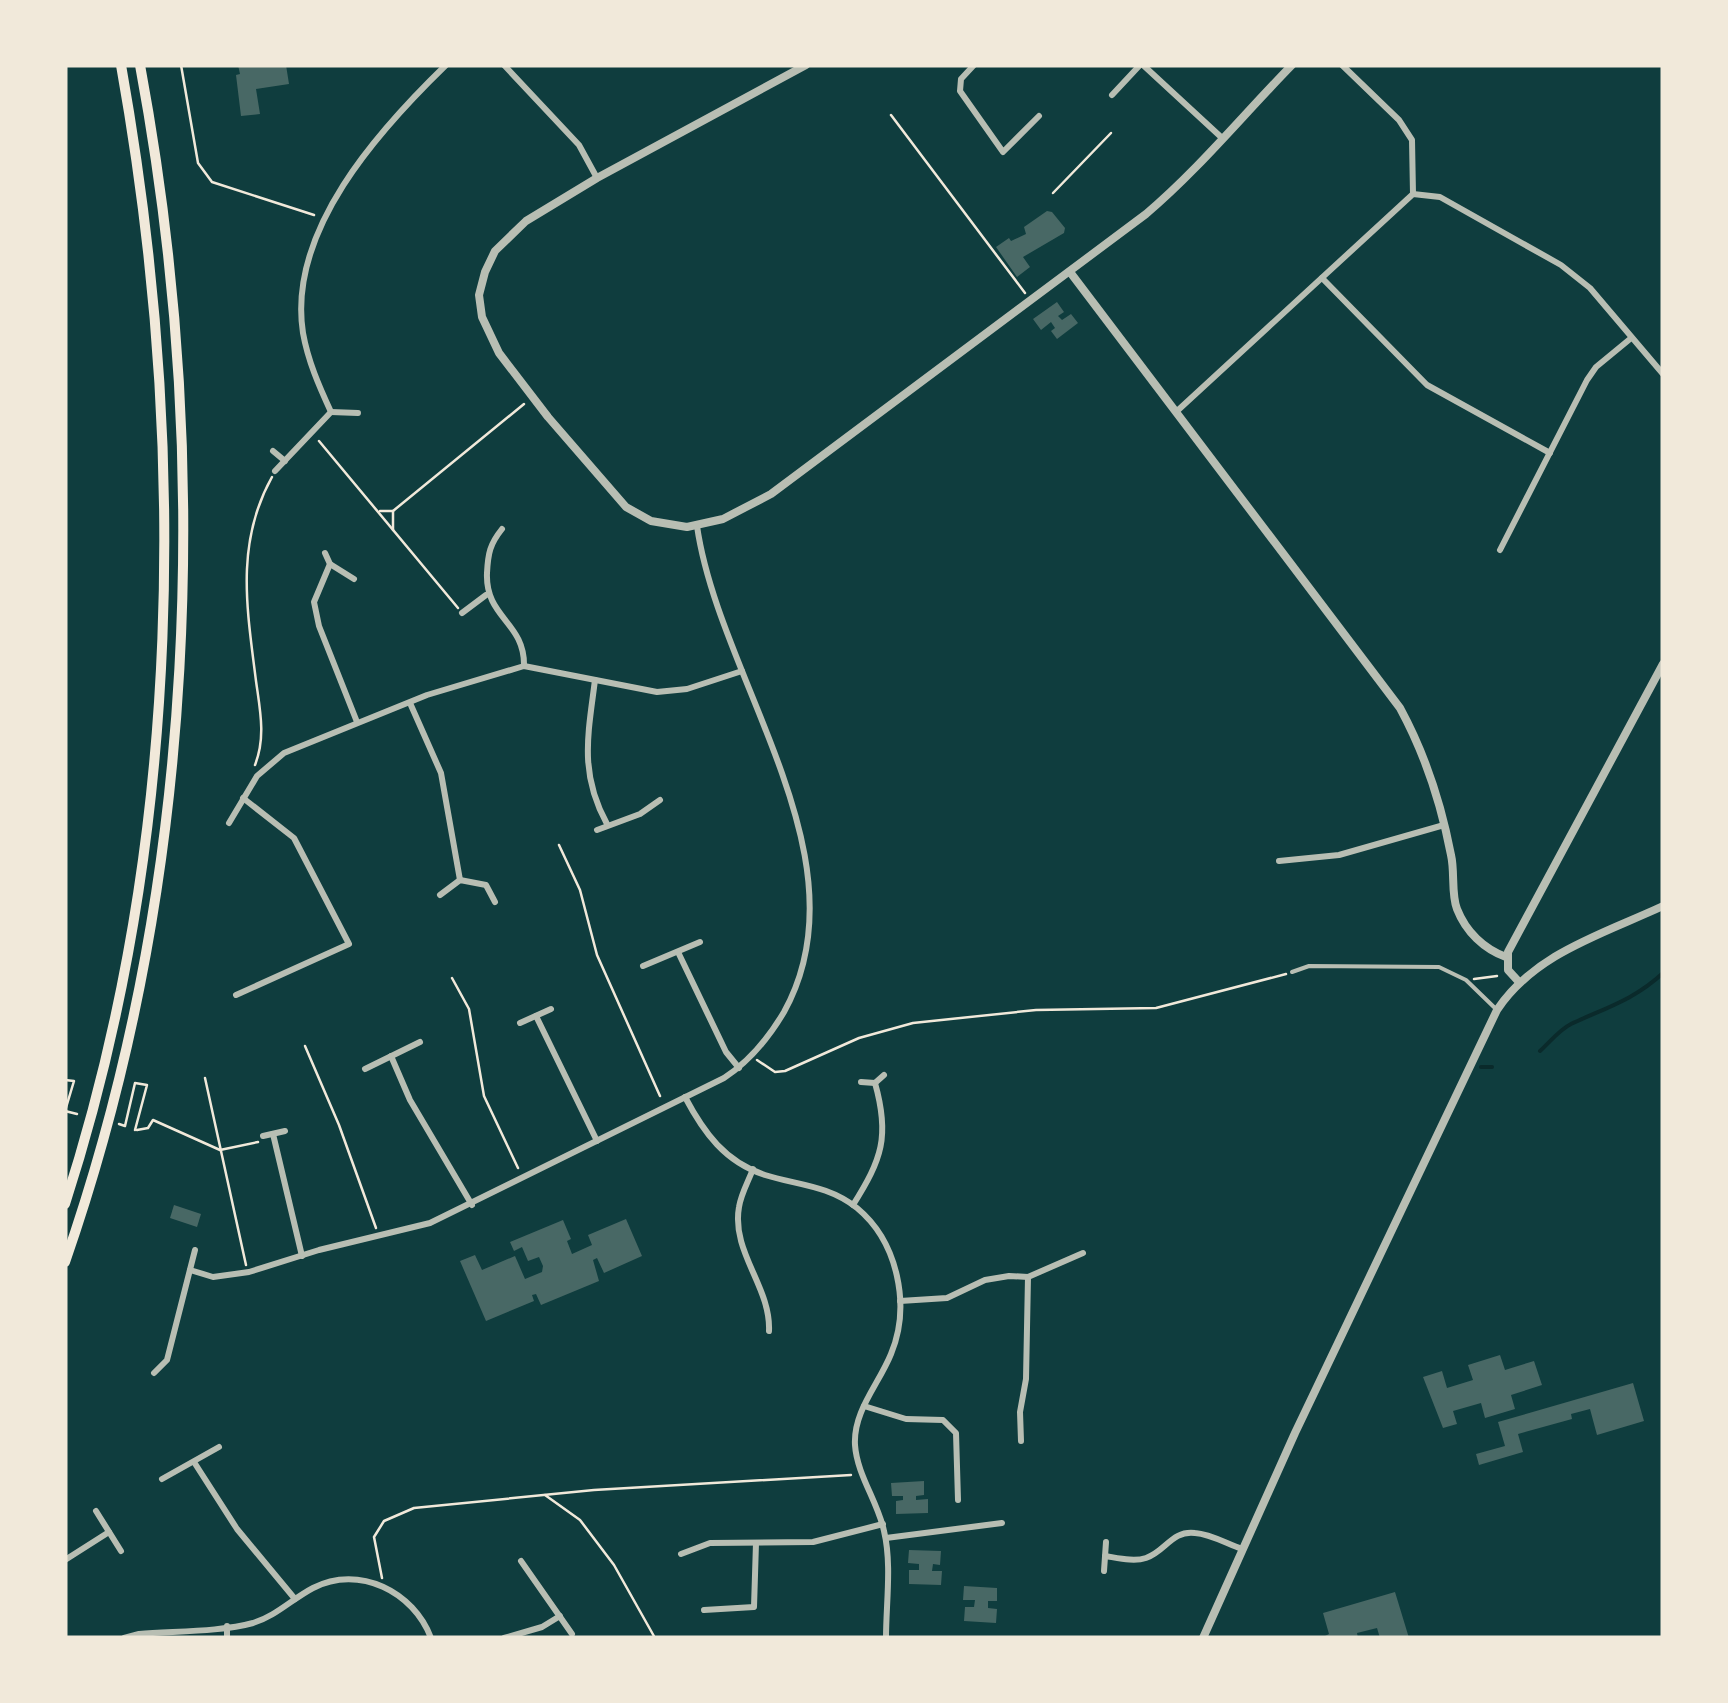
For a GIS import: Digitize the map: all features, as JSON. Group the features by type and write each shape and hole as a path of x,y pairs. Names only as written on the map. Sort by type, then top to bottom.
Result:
{"highway":[{"path":"65,1204 100,1079 123,975 145,838 159,690 164,550 162,416 152,286 121,65"},
{"path":"65,1262 92,1176 136,995 164,838 174,746 182,554 179,414 164,230 140,65"}],"street":[{"path":"331,412 312,368 303,330 303,289 311,252 344,183 398,110 446,65"},
{"path":"504,65 578,146 597,178"},
{"path":"806,65 597,178 526,221 495,251 484,272 479,295 482,317 499,353 626,506 661,524 698,526 739,513 771,494 1182,184 1221,137 1292,65"},
{"path":"974,65 961,80 960,91 1004,152 1039,116"},
{"path":"1112,95 1141,65 1221,137"},
{"path":"1176,412 1413,194 1412,140 1399,120 1342,65"},
{"path":"1413,194 1440,197 1561,266 1590,288 1663,374"},
{"path":"1070,272 1400,708 1422,749 1444,825 1455,879 1456,908 1482,944 1506,957"},
{"path":"1322,278 1427,385 1550,453"},
{"path":"1500,550 1596,367 1630,339"},
{"path":"331,412 358,413"},
{"path":"275,471 331,412"},
{"path":"273,450 285,462"},
{"path":"190,1270 212,1277 233,1276 419,1226 472,1205 739,1068 776,1026 793,994 808,947 810,880 795,816 705,568 698,526"},
{"path":"502,529 488,546 486,594 524,646 524,666"},
{"path":"325,553 330,564 354,579"},
{"path":"330,564 314,602 319,626 357,722"},
{"path":"462,613 486,594"},
{"path":"1519,982 1508,970 1506,957 1663,664"},
{"path":"229,823 257,776 284,753 357,722 524,666 657,692 687,689 742,671"},
{"path":"595,680 586,747 592,796 606,824"},
{"path":"410,703 441,773 460,880"},
{"path":"236,995 349,944 294,838 243,798"},
{"path":"597,830 640,814 660,800"},
{"path":"1279,861 1339,856 1444,825"},
{"path":"440,894 460,880 486,885 496,902"},
{"path":"1203,1638 1497,1010 1538,965 1663,906"},
{"path":"643,966 700,942"},
{"path":"678,952 726,1052 739,1068"},
{"path":"520,1024 551,1010"},
{"path":"536,1016 596,1142"},
{"path":"365,1070 420,1042"},
{"path":"391,1056 410,1100 472,1205"},
{"path":"861,1082 875,1083 884,1074"},
{"path":"853,1205 880,1157 884,1136 884,1115 875,1083"},
{"path":"686,1098 708,1137 723,1152 752,1169 807,1183 853,1205 865,1216 895,1267 900,1301 895,1344 864,1406 855,1442 886,1538 886,1638"},
{"path":"263,1136 285,1131"},
{"path":"274,1134 302,1256"},
{"path":"752,1169 738,1209 738,1224 770,1312 769,1331"},
{"path":"154,1374 167,1360 195,1250"},
{"path":"900,1301 947,1298 986,1280 1028,1277 1083,1253"},
{"path":"1021,1440 1028,1277"},
{"path":"864,1406 906,1419 943,1420 956,1432 958,1500"},
{"path":"162,1479 219,1447"},
{"path":"194,1462 237,1530 295,1599"},
{"path":"96,1511 121,1551"},
{"path":"886,1538 1002,1522"},
{"path":"681,1554 710,1543 813,1542 882,1524"},
{"path":"65,1560 110,1532"},
{"path":"1106,1556 1148,1558 1172,1538 1197,1532 1242,1550"},
{"path":"1104,1570 1106,1542"},
{"path":"704,1610 754,1607 756,1543"},
{"path":"520,1561 572,1634"},
{"path":"124,1638 251,1624 272,1616 317,1586 350,1580 384,1586 405,1598 424,1618 431,1638"},
{"path":"504,1638 542,1628 560,1616"},
{"path":"226,1638 227,1626"}],"lane":[{"path":"1292,972 1308,966 1438,968 1466,980 1497,1010"}],"path":[{"path":"181,65 203,173 212,182 325,219"},
{"path":"891,115 1026,294"},
{"path":"1053,193 1112,133"},
{"path":"377,511 393,511 533,397"},
{"path":"313,433 462,613"},
{"path":"255,765 262,734 246,579 256,506 275,471"},
{"path":"393,511 393,531"},
{"path":"560,844 580,890 596,955 660,1096"},
{"path":"752,1056 775,1072 844,1043 912,1023 1036,1010 1156,1008 1292,972"},
{"path":"1466,980 1498,976"},
{"path":"452,978 469,1009 484,1096 518,1168"},
{"path":"305,1046 339,1125 376,1230"},
{"path":"205,1078 247,1267"},
{"path":"65,1080 74,1081 66,1111"},
{"path":"125,1126 135,1083 147,1085 135,1130 148,1128 153,1120 220,1150 268,1140 274,1134"},
{"path":"384,1586 374,1537 384,1521 414,1508 545,1495 863,1474"},
{"path":"545,1495 580,1520 614,1565 656,1638"}],"building":[{"path":"238,65 286,65 289,84 256,89 260,114 241,116"},
{"path":"1047,211 1065,228 1064,233 1023,257 1030,267 1017,277 996,247 1009,238 1011,241 1026,234 1024,227"},
{"path":"1057,302 1064,312 1058,316 1062,320 1071,314 1078,323 1057,339 1051,322 1041,330 1033,319"},
{"path":"174,1205 201,1214 197,1227 170,1218"},
{"path":"626,1219 642,1256 604,1273 597,1258 593,1260 599,1281 541,1305 536,1294 532,1295 534,1301 486,1321 460,1261 475,1255 482,1270 515,1256 525,1279 542,1272 543,1266 539,1257 528,1261 522,1247 514,1251 510,1242 563,1220 572,1254 592,1245 588,1235"},
{"path":"1500,1355 1505,1370 1534,1361 1542,1385 1511,1395 1515,1409 1485,1418 1481,1403 1453,1411 1457,1424 1443,1428 1423,1377 1442,1371 1447,1388 1473,1380 1468,1365"},
{"path":"1633,1383 1644,1421 1597,1435 1590,1409 1571,1414 1572,1419 1518,1434 1523,1452 1479,1465 1476,1454 1505,1446 1498,1422"},
{"path":"924,1481 924,1495 916,1496 916,1500 928,1499 928,1513 896,1514 896,1501 903,1500 903,1496 892,1496 891,1483"},
{"path":"909,1550 941,1551 940,1565 933,1564 932,1571 942,1571 941,1585 909,1584 909,1570 919,1570 919,1564 908,1563"},
{"path":"964,1586 997,1588 997,1601 988,1601 988,1608 997,1609 996,1623 964,1621 965,1607 974,1607 975,1600 963,1600"},
{"path":"1395,1592 1409,1638 1380,1638 1377,1628 1357,1633 1358,1638 1321,1638 1329,1634 1323,1613"}],"waterway":[{"path":"1540,1051 1567,1027 1630,997 1663,973"},
{"path":"1481,1067 1492,1067"}]}
